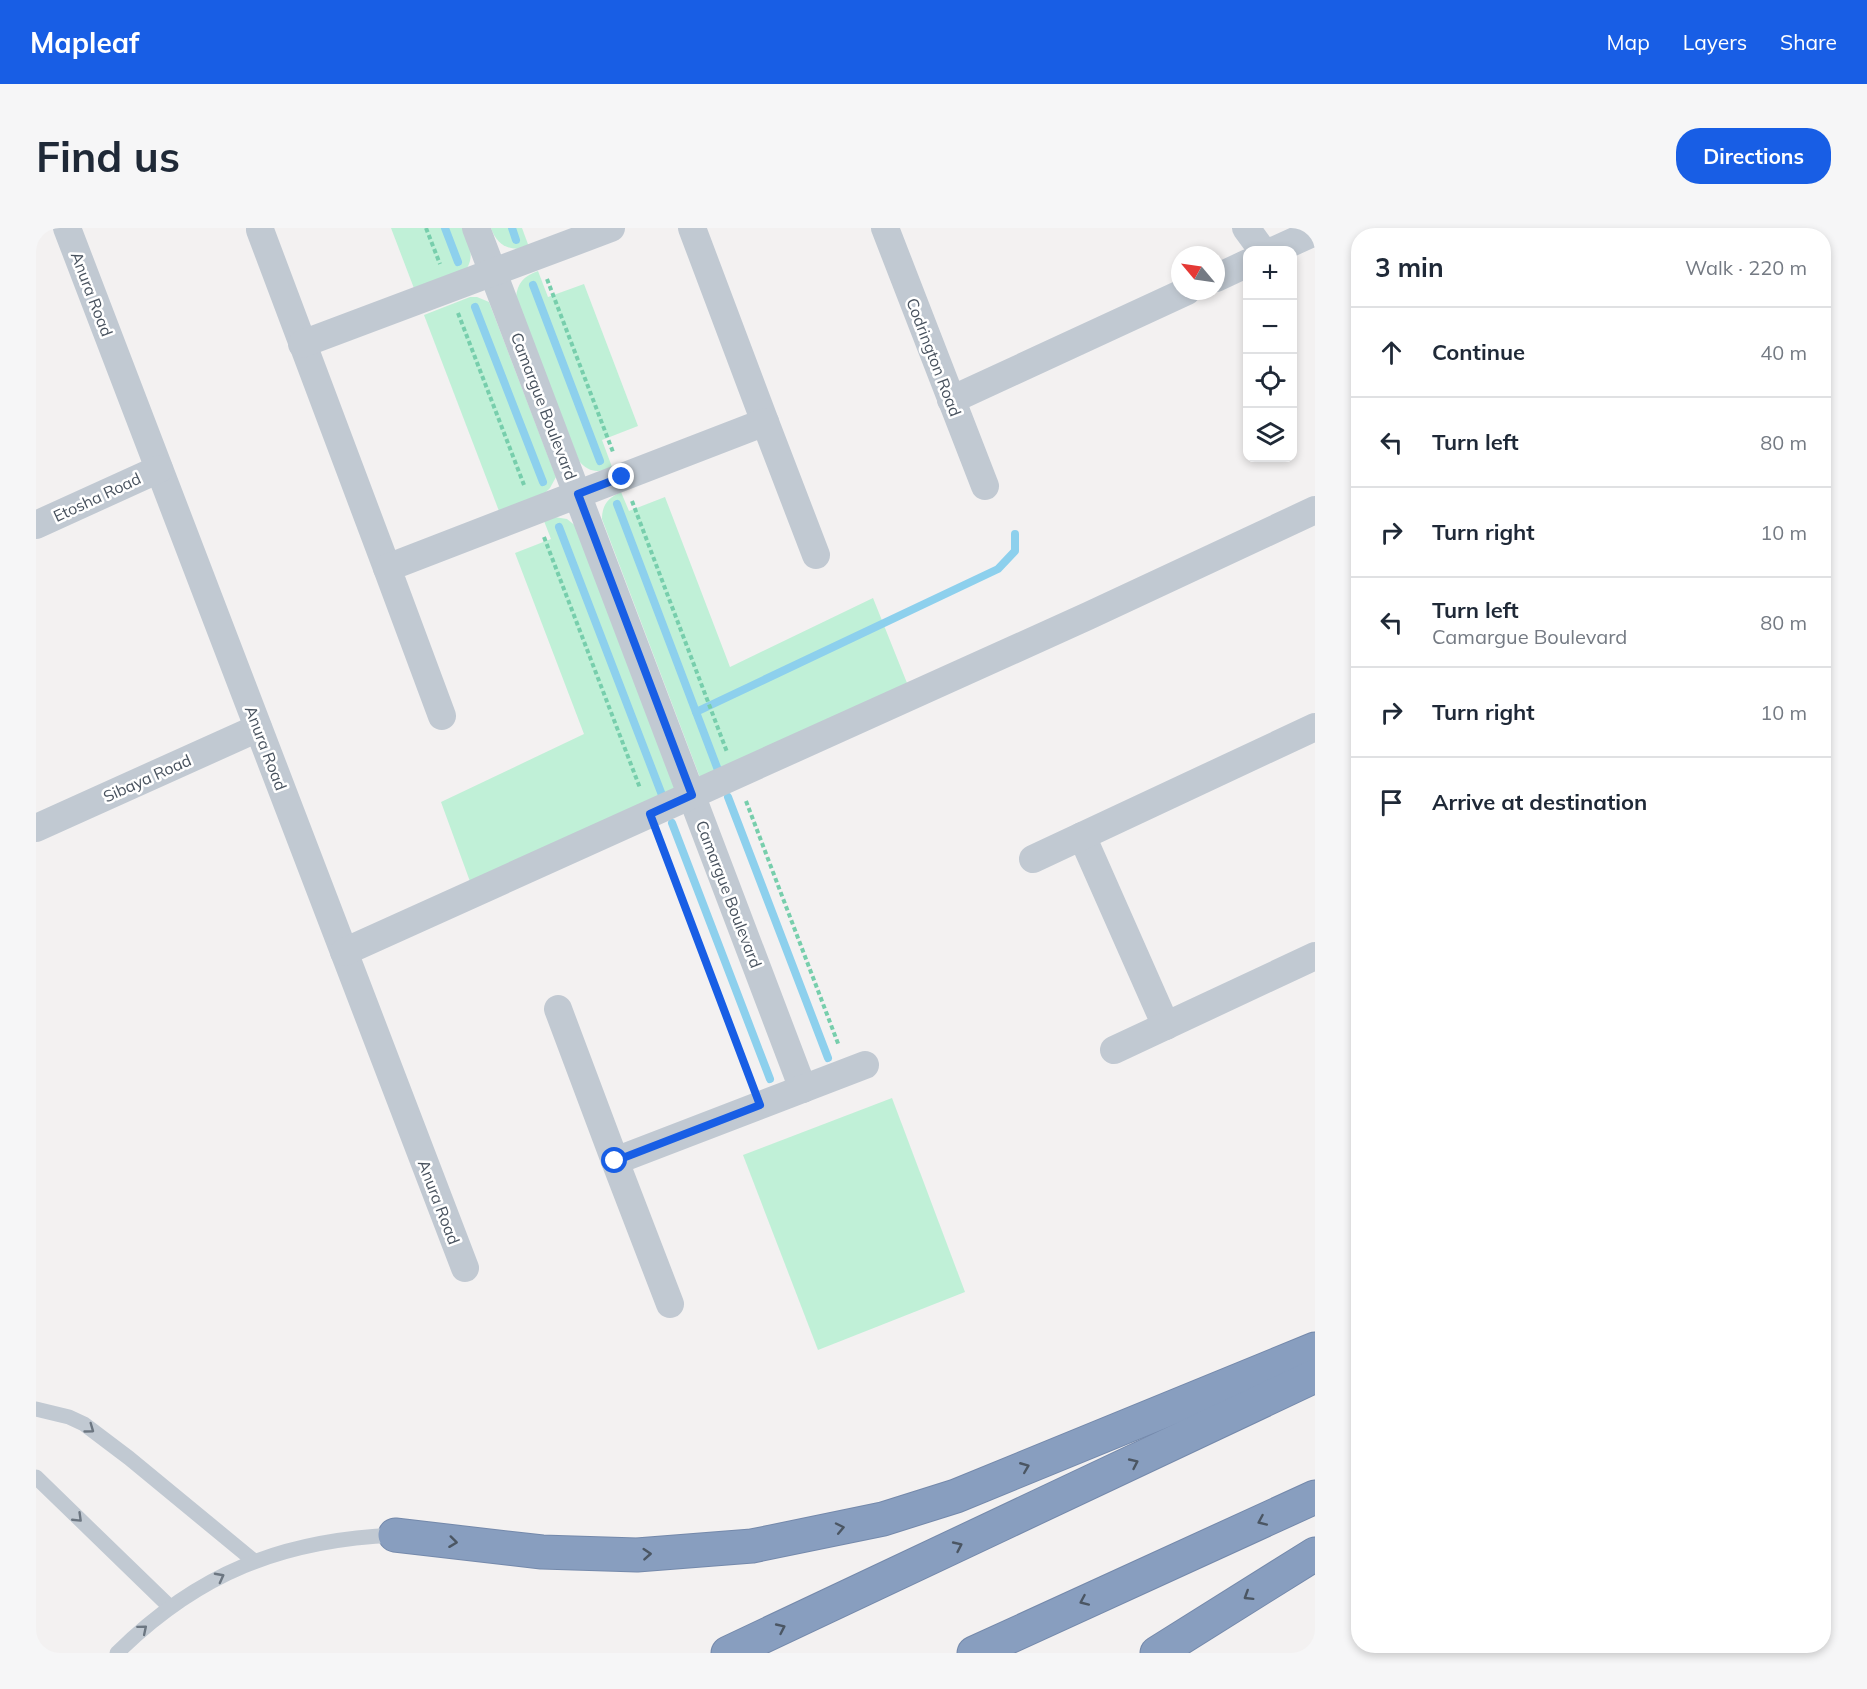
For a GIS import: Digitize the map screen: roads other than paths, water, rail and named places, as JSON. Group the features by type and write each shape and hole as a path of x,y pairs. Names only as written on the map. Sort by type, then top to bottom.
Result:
{"highway":[{"path":"395,1535 542,1552 637,1555 752,1546 883,1519 956,1496 1315,1349"},
{"path":"728,1653 1315,1376"},
{"path":"974,1653 1315,1497"},
{"path":"1157,1653 1315,1554"}],"street":[{"name":"Anura Road","path":"66,228 465,1268"},
{"name":"Camargue Boulevard","path":"476,228 803,1089"},
{"path":"303,344 611,228"},
{"path":"692,228 816,555"},
{"name":"Codrington Road","path":"885,228 985,486"},
{"path":"1246,228 1259,246"},
{"path":"260,230 442,716"},
{"path":"1284,246 1315,232"},
{"path":"1225,274 1243,265"},
{"path":"951,400 1171,298"},
{"path":"387,568 765,422"},
{"name":"Etosha Road","path":"36,525 159,469"},
{"path":"344,952 1088,616 1315,510"},
{"path":"1033,860 1315,727"},
{"name":"Sibaya Road","path":"36,828 258,728"},
{"path":"1083,836 1166,1026"},
{"path":"1114,1050 1315,956"},
{"path":"558,1010 669,1304"},
{"path":"615,1161 857,1068"}],"lane":[{"path":"36,1408 69,1417 84,1424 254,1561"},
{"path":"36,1478 170,1607"},
{"path":"117,1653 170,1607 196,1589 254,1561 285,1550 321,1542 357,1536 395,1535"}],"waterway":[{"path":"445,228 458,262"},
{"path":"512,228 516,240"},
{"path":"533,285 600,461"},
{"path":"475,307 543,482"},
{"path":"617,504 718,770"},
{"path":"559,527 662,795"},
{"path":"696,712 998,569 1015,551 1015,534"},
{"path":"728,797 828,1058"},
{"path":"672,823 770,1079"}]}
